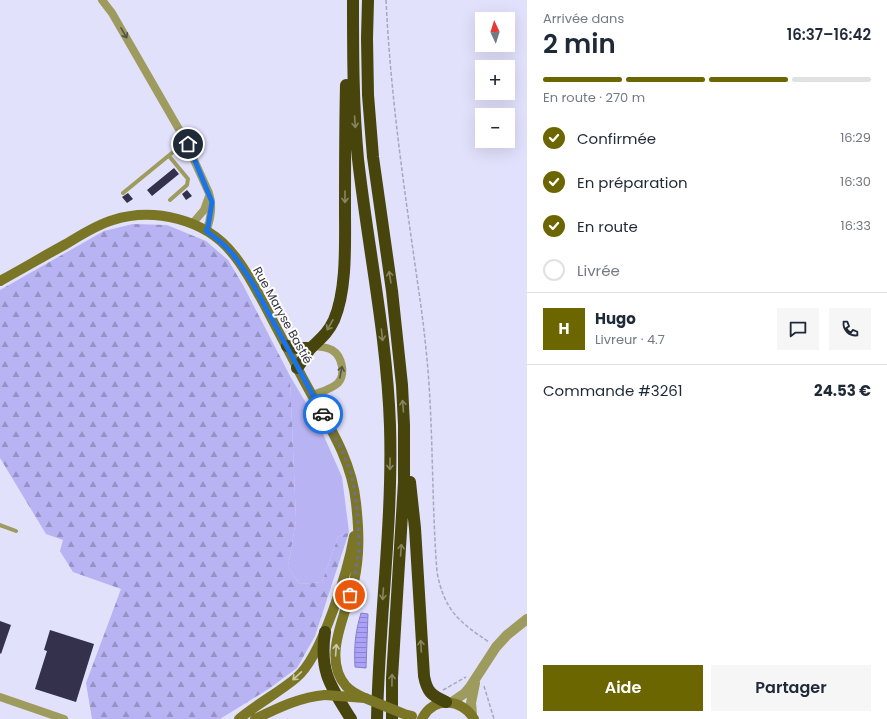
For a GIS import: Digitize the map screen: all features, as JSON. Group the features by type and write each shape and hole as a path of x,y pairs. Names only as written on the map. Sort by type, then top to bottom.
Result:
{"highway":[{"path":"353,0 353,83 358,159 380,310 390,425 389,486 378,668 377,719"},
{"path":"368,0 368,95 373,157 392,291 401,377 404,425 415,528 424,676 426,687 430,693 449,702"},
{"path":"298,368 312,347 326,333 334,320 338,306 342,279 344,247 346,24 353,13"},
{"path":"286,346 297,348 312,347"},
{"path":"392,719 392,678 404,497 404,425"},
{"path":"325,632 323,654 325,671 333,690 351,719"}],"main road":[{"name":"Rue Maryse Bastié","path":"0,281 84,233 126,216 152,215 178,219 206,231 218,239 233,253 253,284 313,395 347,462 354,487 358,519 359,551 354,582 336,646 335,659 337,670 346,687 352,692 365,698"},
{"name":"Rue Maryse Bastié","path":"239,719 249,710 297,678 307,666 325,632 348,562 358,519"},
{"path":"255,719 282,706 304,698 326,695 365,698 404,714 420,716 438,704 449,702 463,706 473,717"}],"street":[{"path":"102,0 112,13 186,141 212,202 206,231"},
{"path":"192,224 204,210 208,202 209,193"},
{"path":"312,347 332,350 340,357 342,366 342,374 338,382 313,395"},
{"path":"449,702 465,693 496,647 507,635 527,619"},
{"path":"473,717 471,703 473,689 478,675"},
{"path":"0,697 64,719"}],"lane":[{"path":"123,193 186,141"},
{"path":"169,156 188,179 187,186 170,200"},
{"path":"0,525 16,531"}],"path":[{"path":"386,0 399,151 424,330 429,378 437,572 442,593 454,614 468,628 496,647"},
{"path":"478,675 483,681 494,719"}],"green space":[{"path":"133,224 167,225 206,241 228,260 243,285 290,376 296,520 288,567 300,584 322,582 338,537 349,532 315,636 297,668 270,688 220,719 92,719 86,683 121,589 73,572 60,551 63,540 46,534 0,458 0,290 104,231"},
{"path":"290,376 319,425 342,477 349,532 338,537 322,582 300,584 288,567 296,520"}],"shaded area":[{"path":"361,613 368,614 366,668 355,667 355,640"}],"building":[{"path":"174,168 179,174 152,196 147,190"},
{"path":"187,190 192,196 186,200 182,194"},
{"path":"128,193 133,199 127,203 122,197"},
{"path":"0,621 11,625 1,654 0,653"},
{"path":"50,630 94,644 76,702 35,689 47,651 44,650"}],"way so far":[{"path":"323,414 343,452 351,473 354,487 358,519 359,551 354,582 350,595"}],"route":[{"path":"188,144 212,202 206,231 226,246 241,265 253,284 323,414"}]}
